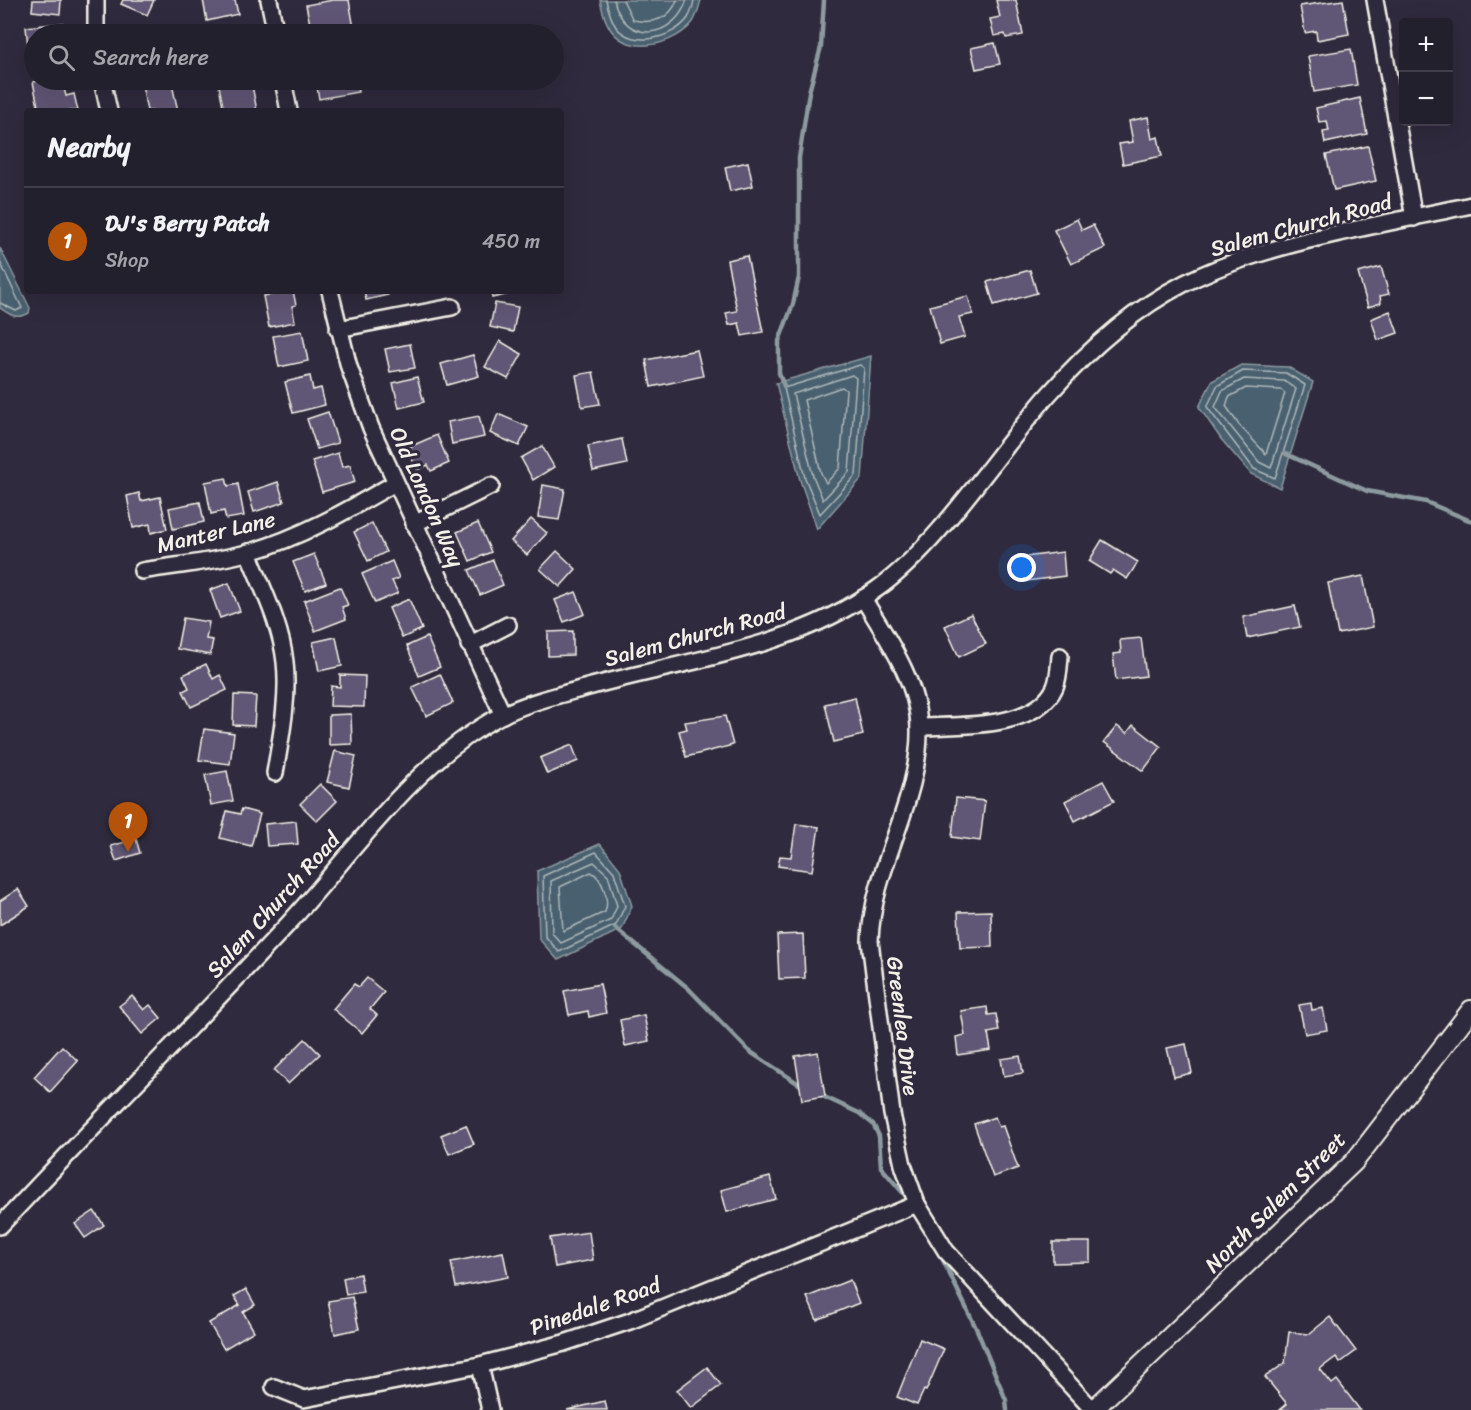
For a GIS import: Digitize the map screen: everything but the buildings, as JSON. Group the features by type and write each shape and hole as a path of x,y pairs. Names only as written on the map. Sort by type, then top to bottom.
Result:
{"main road":[{"name":"North Salem Street","path":"1093,1410 1354,1162 1471,1010"}],"street":[{"path":"96,0 96,24"},
{"path":"269,0 274,24"},
{"path":"1375,0 1414,218"},
{"path":"104,90 108,108"},
{"path":"286,90 289,108"},
{"name":"Salem Church Road","path":"0,1226 254,961 405,792 452,749 503,715 555,696 776,639 819,623 863,598 899,571 926,543 1071,370 1094,346 1139,310 1188,282 1249,258 1471,205"},
{"name":"Old London Way","path":"331,294 348,367 395,483 503,715"},
{"path":"338,328 452,307"},
{"name":"Manter Lane","path":"142,571 248,552 323,524 395,483"},
{"path":"414,524 491,486"},
{"path":"248,552 276,624 285,662 285,703 275,773"},
{"name":"Greenlea Drive","path":"863,598 905,675 919,727 914,770 907,798 875,892 870,940 892,1114 903,1165 917,1204 946,1251 1093,1410"},
{"path":"469,645 508,625"},
{"path":"919,727 991,723 1023,715 1046,701 1055,687 1060,656"},
{"name":"Pinedale Road","path":"274,1387 304,1399 480,1365 574,1340 630,1321 917,1204"},
{"path":"480,1365 490,1410"}],"water":[{"path":"600,0 701,0 693,22 685,30 665,41 641,45 619,38 611,30 605,20"},
{"path":"0,248 30,308 29,313 14,316 0,308"},
{"path":"871,356 862,478 817,529 800,480 776,383"},
{"path":"1241,365 1288,367 1313,382 1280,488 1251,474 1221,439 1199,407 1212,381"},
{"path":"600,844 620,869 632,906 622,929 558,960 539,939 537,871"}],"waterway":[{"path":"784,386 779,373 779,341 793,304 799,277 799,158 809,92 821,47 824,0"},
{"path":"1286,454 1367,491 1426,502 1471,521"},
{"path":"615,928 688,988 749,1051 805,1088"},
{"path":"818,1094 859,1113 873,1124 879,1136 881,1167 909,1200"},
{"path":"940,1254 977,1330 1006,1400 1007,1410"}],"place":[{"name":"DJ's Berry Patch","path":"128,852"}]}
